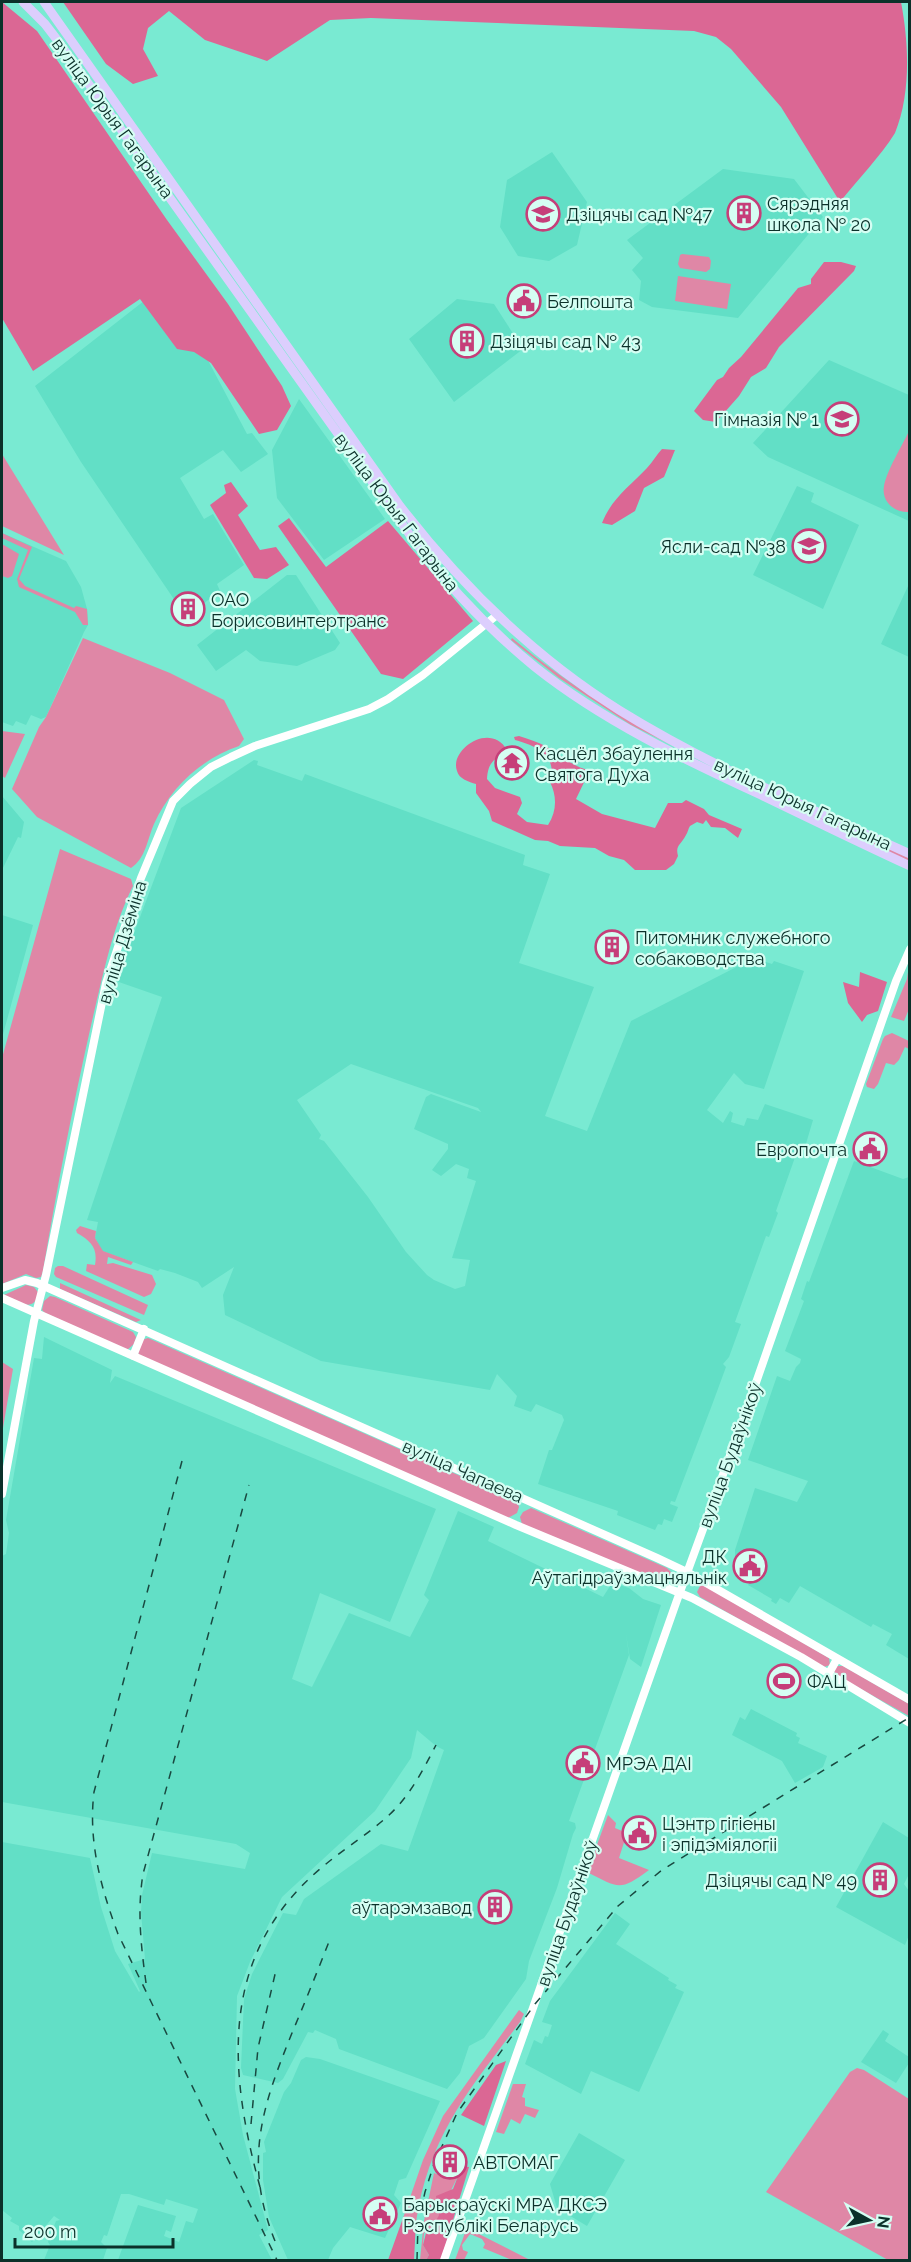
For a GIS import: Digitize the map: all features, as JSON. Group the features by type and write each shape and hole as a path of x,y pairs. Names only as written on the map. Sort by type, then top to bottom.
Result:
{"main road":[{"name":"вуліца Юрыя Гагарына","path":"23,2 58,41 416,542 438,570 500,637 558,684 641,735 713,773 909,866"},
{"name":"вуліца Юрыя Гагарына","path":"44,2 400,506 459,578 496,615 564,672 621,711 736,773 909,854"},
{"name":"вуліца Дзёміна","path":"2,1494 106,983 141,878 173,801 211,767 231,757 255,746 369,709 388,699 423,675 496,615"},
{"name":"вуліца Будаўнікоў","path":"444,2260 909,952"},
{"name":"вуліца Чапаева","path":"2,1288 25,1280 44,1286 687,1572 909,1700"},
{"name":"вуліца Чапаева","path":"2,1298 516,1525 680,1593 801,1657 909,1723"},
{"path":"133,1356 144,1329"},
{"path":"828,1675 837,1659"}],"shaded area":[{"path":"2,2 37,31 167,220 228,304 282,386 291,406 277,430 259,434 211,363 194,352 177,349 140,299 33,371 2,318"},
{"path":"63,2 901,2 906,35 906,85 904,102 895,133 840,202 781,107 731,49 716,37 694,31 371,18 330,20 267,61 205,40 169,11 148,28 143,49 158,76 133,84 106,64"},
{"name":"Дзіцячы сад №47","path":"552,152 587,202 577,245 549,261 518,256 500,227 507,180"},
{"path":"723,169 794,179 823,217 738,318 652,307 639,300 641,281 632,270 643,258 627,240"},
{"path":"682,254 709,257 710,269 706,272 680,268 678,264"},
{"path":"824,262 841,262 856,266 854,271 779,347 766,368 751,377 739,396 716,422 703,420 694,411 717,380 723,377 741,357 798,288 811,284 811,279"},
{"path":"678,276 731,284 727,309 675,301"},
{"path":"167,283 247,434 252,433 268,454 241,472 223,450 180,478 204,519 213,514 244,565 217,584 220,591 186,617 81,462 35,386"},
{"path":"457,299 494,304 523,349 454,402 409,339"},
{"name":"Гімназія № 1","path":"829,360 909,395 909,521 768,457 753,443"},
{"path":"299,399 385,519 324,560 277,498 272,450"},
{"path":"909,431 909,512 904,512 887,502 884,486"},
{"path":"662,449 675,450 664,477 644,488 635,511 612,525 602,523 616,500"},
{"path":"2,454 64,555 2,526"},
{"path":"231,482 248,506 238,515 260,550 276,547 289,565 267,579 254,578 210,505 226,493 224,485"},
{"name":"Ясли-сад №38","path":"797,486 814,493 811,502 859,525 823,609 753,575"},
{"path":"289,518 326,567 388,521 473,621 403,679 381,674 278,526"},
{"path":"2,533 66,561 81,587 87,609 88,625 46,717 41,719 31,715 26,725 16,721 13,726 2,722"},
{"path":"2,533 32,547 19,579 25,586 74,608 76,606 87,609 88,625 83,625 75,612 19,587 17,579 28,550 2,538"},
{"path":"2,544 19,554 12,576 8,578 2,576"},
{"path":"287,575 296,575 340,643 335,650 297,666 260,661 246,650 216,671 197,645"},
{"path":"909,584 910,657 881,644"},
{"path":"83,638 170,673 224,700 244,739 239,746 200,767 178,787 154,824 143,854 131,868 37,817 12,789 39,727 46,717"},
{"path":"512,638 557,673 604,705 700,759 631,725 559,678 511,640"},
{"path":"2,731 25,734 5,778 2,776"},
{"path":"519,736 544,745 573,764 590,770 576,799 602,814 655,828 668,803 682,803 686,800 704,809 709,815 742,829 738,838 725,828 711,827 706,820 703,824 697,822 690,826 678,847 678,856 674,864 666,870 635,870 624,860 609,856 595,848 560,846 548,841 535,840 492,821 489,811 476,793 476,784 462,778 457,771 456,763 465,747 482,738 491,738 500,742 507,750 490,765 487,779 495,788 520,797 522,803 517,814 527,822 548,825 555,804 550,782 551,765 538,749 515,740 514,737"},
{"path":"254,760 258,761 257,765 302,781 305,774 525,855 523,865 550,874 519,963 594,987 545,1116 587,1131 631,1021 754,958 772,964 774,961 804,971 764,1089 745,1084 734,1073 707,1110 723,1123 730,1111 733,1113 731,1122 744,1126 747,1118 758,1120 765,1104 813,1120 805,1147 799,1146 776,1211 778,1213 769,1237 766,1236 735,1322 741,1324 729,1357 723,1364 726,1367 712,1405 675,1502 671,1501 670,1504 678,1507 672,1522 664,1519 662,1525 658,1524 655,1530 617,1515 618,1511 538,1484 549,1450 552,1450 564,1420 562,1415 536,1404 531,1412 514,1406 517,1396 497,1374 490,1390 321,1361 225,1315 223,1295 234,1267 202,1288 198,1282 175,1273 160,1269 158,1271 102,1251 95,1238 98,1222 87,1220 162,997 116,981 181,808","holes":["351,1064 478,1108 481,1112 431,1094 426,1097 414,1129 448,1144 448,1149 432,1170 441,1176 456,1164 469,1169 467,1178 476,1181 452,1258 470,1260 465,1286 455,1289 427,1275 406,1252 368,1197 324,1141 319,1139 321,1135 297,1100"]},
{"path":"722,770 754,786 909,858 909,861 880,849"},
{"path":"2,796 24,822 21,838 18,837 2,870"},
{"path":"60,849 131,879 133,886 114,935 92,1021 78,1083 43,1271 41,1277 36,1278 26,1274 2,1284 2,1058"},
{"path":"2,915 33,925 2,1038"},
{"path":"909,965 909,1009 904,1021 891,1017 907,979"},
{"path":"860,972 887,982 878,1011 867,1015 862,1022 848,1003 843,982 859,987"},
{"path":"892,1033 909,1041 909,1049 905,1047 894,1065 886,1063 874,1089 867,1087 866,1084 883,1039"},
{"path":"854,1161 903,1179 909,1177 909,1659 886,1645 892,1634 873,1624 871,1627 800,1586 789,1603 780,1598 776,1604 771,1601 772,1599 748,1585 753,1577 739,1568 735,1561 735,1550 755,1488 797,1502 808,1481 748,1460 777,1376 790,1381 800,1363 801,1359 785,1351 804,1301 801,1299 807,1281 809,1282"},
{"path":"80,1226 96,1231 95,1238 103,1251 133,1262 131,1265 108,1257 107,1264 113,1263 152,1275 156,1284 151,1294 144,1297 86,1271 87,1264 95,1265 95,1254 90,1242 77,1233 76,1230"},
{"path":"63,1266 148,1305 144,1315 56,1277 55,1268"},
{"path":"60,1283 141,1320 136,1322 60,1289"},
{"path":"26,1285 34,1287 38,1292 36,1299 29,1305 4,1295"},
{"path":"50,1296 133,1332 136,1337 134,1344 127,1350 45,1313 42,1310 44,1301"},
{"path":"44,1337 112,1370 110,1383 115,1376 436,1509 390,1622 320,1593 292,1679 312,1687 349,1613 410,1637 429,1600 424,1595 458,1511 494,1527 488,1541 603,1597 612,1583 629,1588 643,1599 661,1605 641,1667 630,1659 626,1634 629,1655 569,1821 575,1823 576,1828 557,1888 529,1961 526,1979 484,2038 469,2046 460,2073 447,2089 339,2049 336,2039 315,2030 313,2033 308,2032 283,2079 278,2083 243,2075 241,2068 244,1999 252,1974 283,1913 296,1915 304,1899 381,1844 408,1851 444,1750 417,1730 411,1758 375,1811 282,1897 250,1962 237,1996 235,2089 243,2135 268,2230 259,2235 272,2260 118,2260 138,2205 176,2216 171,2232 166,2230 164,2236 179,2242 186,2221 193,2223 198,2209 166,2199 164,2205 129,2194 121,2194 107,2236 104,2235 101,2242 107,2248 103,2260 44,2260 56,2221 60,2220 54,2216 32,2242 19,2230 19,2226 10,2221 12,2218 2,2210 2,1842 90,1858 101,1907 115,1951 139,1992 128,1964 145,1959 142,1895 152,1853 245,1869 250,1853 236,1844 2,1802 2,1556 6,1554 9,1533 6,1520 34,1358 42,1359"},
{"path":"148,1338 517,1501 519,1507 517,1513 508,1518 140,1356 138,1353 142,1340"},
{"path":"2,1362 13,1369 2,1434"},
{"path":"531,1508 667,1568 671,1572 667,1584 522,1524 520,1517 523,1512"},
{"path":"701,1584 829,1658 830,1665 824,1667 700,1597 697,1592"},
{"path":"837,1666 843,1666 909,1704 909,1716 836,1675 834,1671"},
{"path":"751,1709 797,1733 796,1736 800,1738 798,1743 827,1756 823,1767 795,1783 782,1761 732,1735 740,1717 745,1720"},
{"path":"608,1815 616,1823 615,1828 627,1833 619,1858 649,1870 625,1885 606,1882 587,1872"},
{"path":"883,1822 909,1838 909,1874 904,1884 909,1891 909,1935 905,1945 836,1907"},
{"path":"615,1913 630,1924 616,1944 669,1978 668,1980 677,1985 675,1988 684,1992 639,2092 591,2071 581,2094 525,2064 534,2040 542,2044 545,2036 548,2037 552,2025 542,2022 550,2001"},
{"path":"519,2010 524,2014 520,2022 484,2069 441,2138 422,2191 416,2222 403,2218 423,2160 443,2116"},
{"path":"883,2030 889,2034 885,2041 909,2057 909,2063 896,2083 861,2062"},
{"path":"306,2057 320,2059 440,2101 406,2178 399,2180 394,2195 401,2203 385,2238 350,2227 333,2248 328,2260 288,2260 269,2217 263,2180 263,2153 266,2152 264,2142 284,2092 291,2083 301,2060"},
{"path":"506,2061 484,2126 461,2115 496,2065"},
{"path":"857,2068 864,2070 909,2099 909,2260 888,2260 766,2192 850,2072"},
{"path":"513,2084 526,2084 522,2097 525,2098 525,2106 539,2110 535,2118 525,2114 520,2124 511,2119 504,2134 496,2132"},
{"path":"579,2133 625,2160 587,2226 557,2208 550,2184"},
{"path":"462,2166 469,2167 441,2260 426,2260 429,2255 423,2245 426,2233 437,2228 435,2223 439,2215 436,2196 453,2189"},
{"path":"434,2173 449,2179 458,2176 439,2215 437,2228 424,2233 423,2245 429,2255 426,2260 420,2260 424,2221"},
{"path":"403,2218 416,2222 414,2260 388,2260"},
{"path":"466,2230 475,2232 530,2260 512,2260 483,2248 485,2244 482,2239 470,2234 462,2245 463,2250 468,2252 464,2260 455,2260"}],"railway":[{"path":"182,1461 94,1792 94,1847 101,1882 118,1934 277,2260"},
{"path":"146,1983 140,1915 143,1874 249,1485"},
{"path":"417,2260 418,2224 425,2192 434,2164 457,2113 535,2004 618,1906 662,1870 910,1717"},
{"path":"260,2187 249,2143 238,2058 240,2016 248,1977 264,1939 287,1903 320,1869 396,1808 415,1782 436,1745"},
{"path":"275,2241 265,2212 260,2186 258,2160 260,2135 281,2060 330,1939"},
{"path":"251,2124 258,2048 276,1970"}],"place":[{"name":"Сярэдняя школа № 20","path":"744,213"},
{"name":"Дзіцячы сад №47","path":"543,214"},
{"name":"Белпошта","path":"524,301"},
{"name":"Дзіцячы сад № 43","path":"467,341"},
{"name":"Гімназія № 1","path":"842,419"},
{"name":"Ясли-сад №38","path":"809,546"},
{"name":"ОАО Борисовинтертранс","path":"188,609"},
{"name":"Касцёл Збаўлення Святога Духа","path":"512,763"},
{"name":"Питомник служебного собаководства","path":"612,947"},
{"name":"Европочта","path":"870,1149"},
{"name":"ДК Аўтагідраўзмацняльнік","path":"750,1566"},
{"name":"ФАЦ","path":"784,1681"},
{"name":"МРЭА ДАІ","path":"583,1763"},
{"name":"Цэнтр гігіены і эпідэміялогіі","path":"639,1833"},
{"name":"Дзіцячы сад № 49","path":"880,1880"},
{"name":"аўтарэмзавод","path":"495,1907"},
{"name":"АВТОМАГ","path":"450,2162"},
{"name":"Барысраўскі МРА ДКСЭ Рэспублікі Беларусь","path":"380,2214"}]}
